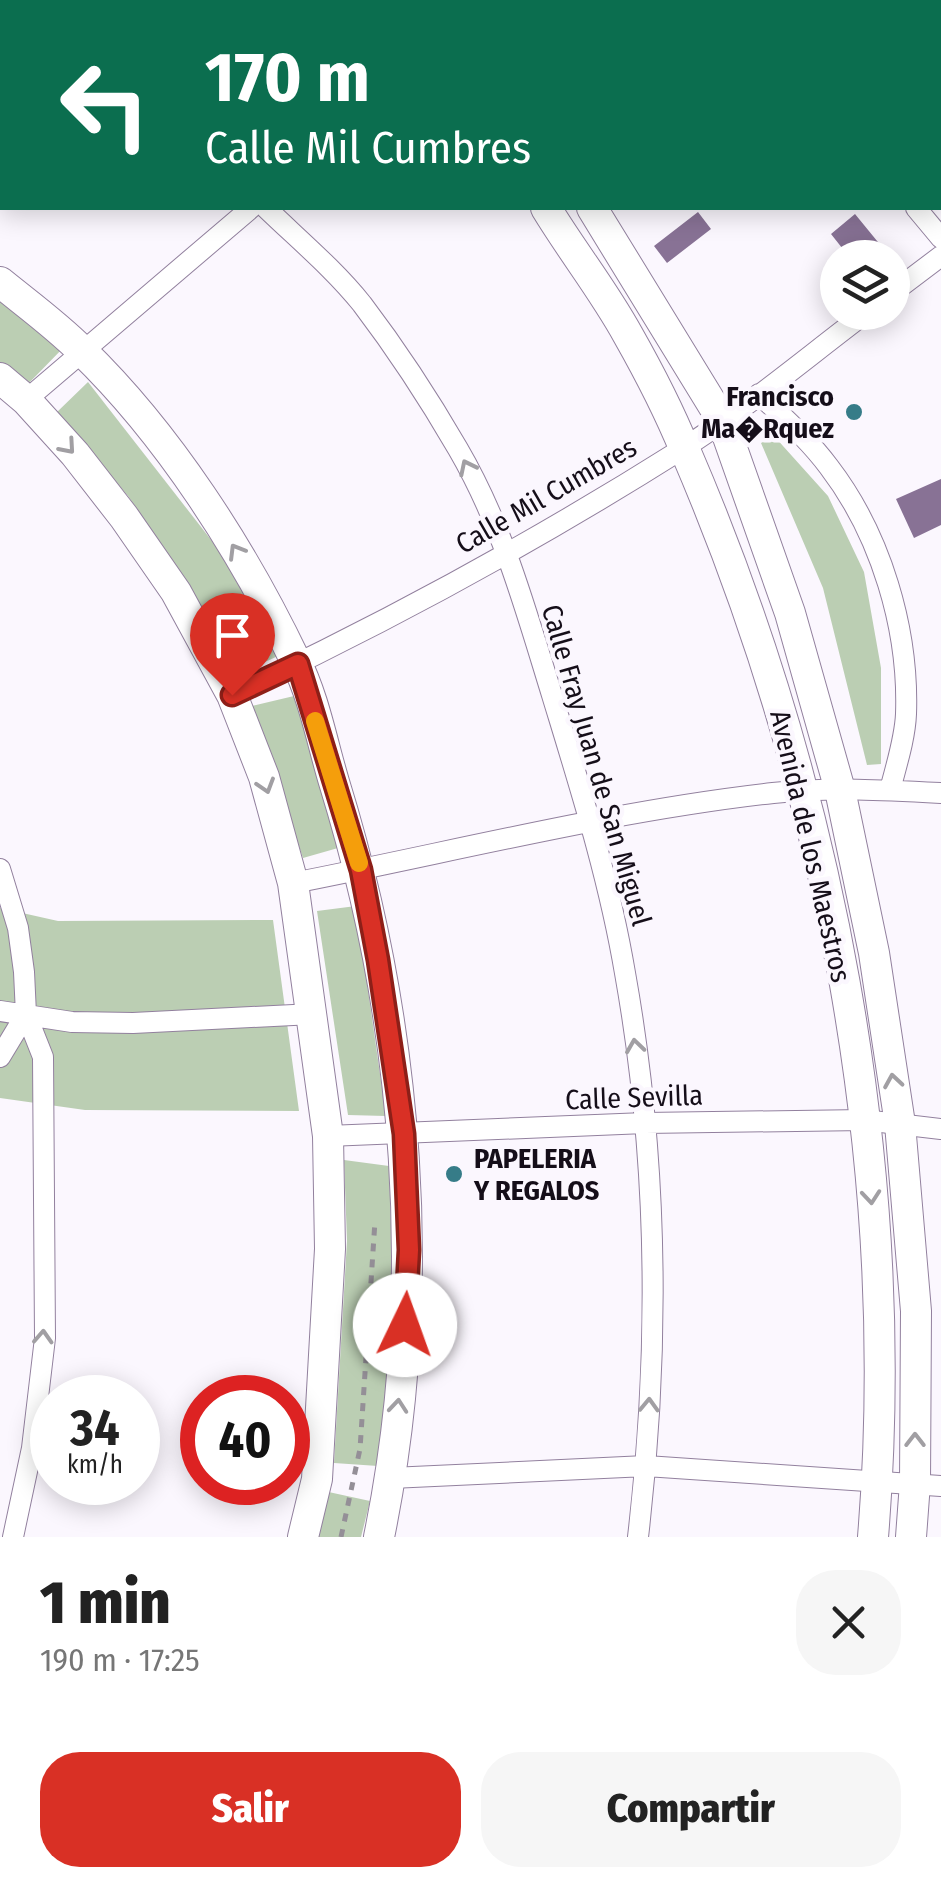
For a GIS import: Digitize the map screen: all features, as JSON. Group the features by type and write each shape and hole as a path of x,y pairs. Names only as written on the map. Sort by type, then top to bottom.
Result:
{"street":[{"path":"26,400 249,210"},
{"name":"Calle Fray Juan de San Miguel","path":"268,210 360,302 459,451 507,550 591,822 625,972 645,1124 654,1290 646,1466 638,1537"},
{"name":"Avenida de los Maestros","path":"547,210 627,333 684,448 755,624 803,791 838,941 864,1120 880,1299 878,1480 873,1537"},
{"path":"562,235 592,210"},
{"name":"Avenida de los Maestros","path":"595,210 722,420 790,613 840,790 874,953 900,1124 928,1484 910,1537"},
{"path":"918,210 941,238"},
{"path":"910,279 941,256"},
{"path":"0,282 82,350 201,493 298,664 361,870 404,1134 409,1250 392,1478 380,1537"},
{"name":"Calle Mil Cumbres","path":"232,695 298,664 507,550 684,448 843,330"},
{"path":"0,378 26,400 75,454 176,592 232,695 264,777 293,883 328,1136 330,1250 317,1479 303,1537"},
{"path":"759,394 828,466 857,509 880,558 903,662 906,717 890,790"},
{"path":"293,883 591,822 773,793 941,793"},
{"path":"0,869 18,928 26,1014 44,1057 44,1338 32,1448 13,1537"},
{"path":"0,1012 72,1022 134,1023 313,1014"},
{"path":"0,1056 26,1014"},
{"name":"Calle Sevilla","path":"328,1136 864,1120 941,1129"},
{"path":"392,1478 646,1466 928,1484"}],"green space":[{"path":"0,298 65,346 26,386 0,364"},
{"path":"88,382 219,550 278,656 234,676 176,567 128,496 56,413"},
{"path":"774,436 828,496 864,572 881,668 881,764 867,765 823,588 761,443"},
{"path":"294,696 345,846 303,858 252,706"},
{"path":"356,906 386,1116 348,1115 317,911"},
{"path":"0,908 58,921 273,920 299,1111 85,1110 0,1098"},
{"path":"344,1160 389,1166 394,1313 378,1466 334,1463 347,1241"},
{"path":"324,1491 370,1501 361,1537 313,1537"}],"building":[{"path":"698,212 711,229 667,263 654,246"},
{"path":"855,214 876,240 836,240 831,234"},
{"path":"941,479 941,525 914,538 896,499"}],"slow traffic":[{"path":"315,721 359,863"}],"place":[{"name":"Francisco Ma�Rquez","path":"854,412"},
{"name":"PAPELERIA Y REGALOS","path":"454,1174"}],"route":[{"path":"232,695 298,664 361,870 404,1134 409,1250 405,1325"}]}
